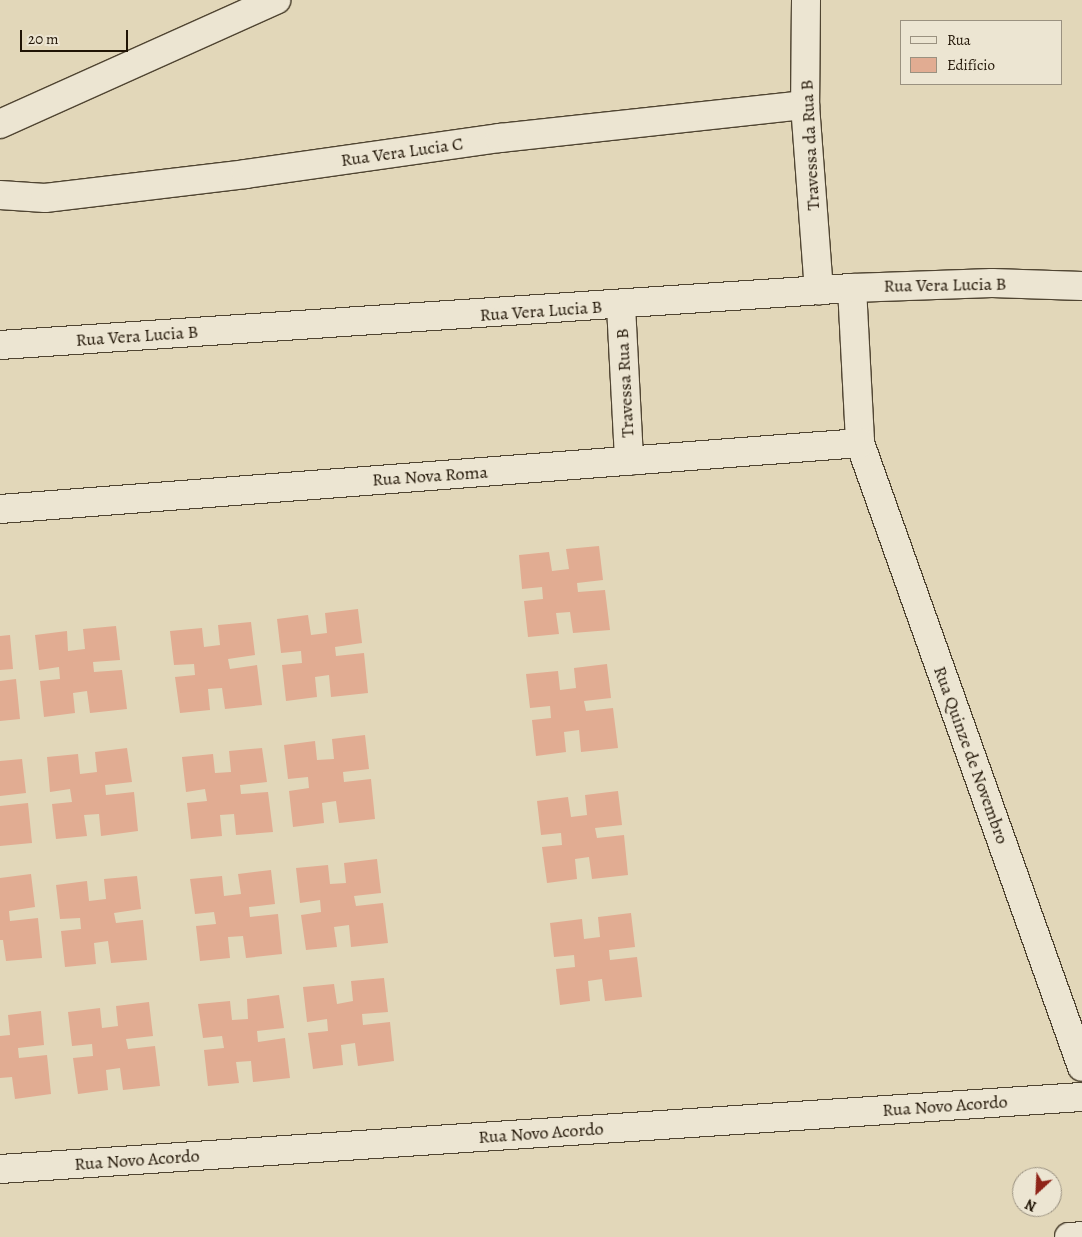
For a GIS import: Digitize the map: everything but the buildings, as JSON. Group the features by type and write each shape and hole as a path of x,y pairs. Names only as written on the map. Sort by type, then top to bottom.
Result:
{"street":[{"path":"0,124 276,0"},
{"name":"Travessa da Rua B","path":"806,0 805,105 819,290"},
{"name":"Rua Vera Lucia C","path":"0,195 45,198 246,174 500,138 805,105"},
{"name":"Rua Vera Lucia B","path":"0,345 620,306 852,288 992,283 1082,286"},
{"name":"Rua Quinze de Novembro","path":"852,288 860,443 1082,1067"},
{"name":"Travessa Rua B","path":"620,306 629,461"},
{"name":"Rua Nova Roma","path":"0,509 860,443"},
{"name":"Rua Novo Acordo","path":"0,1169 1082,1097"},
{"path":"1069,1237 1082,1236"}]}
